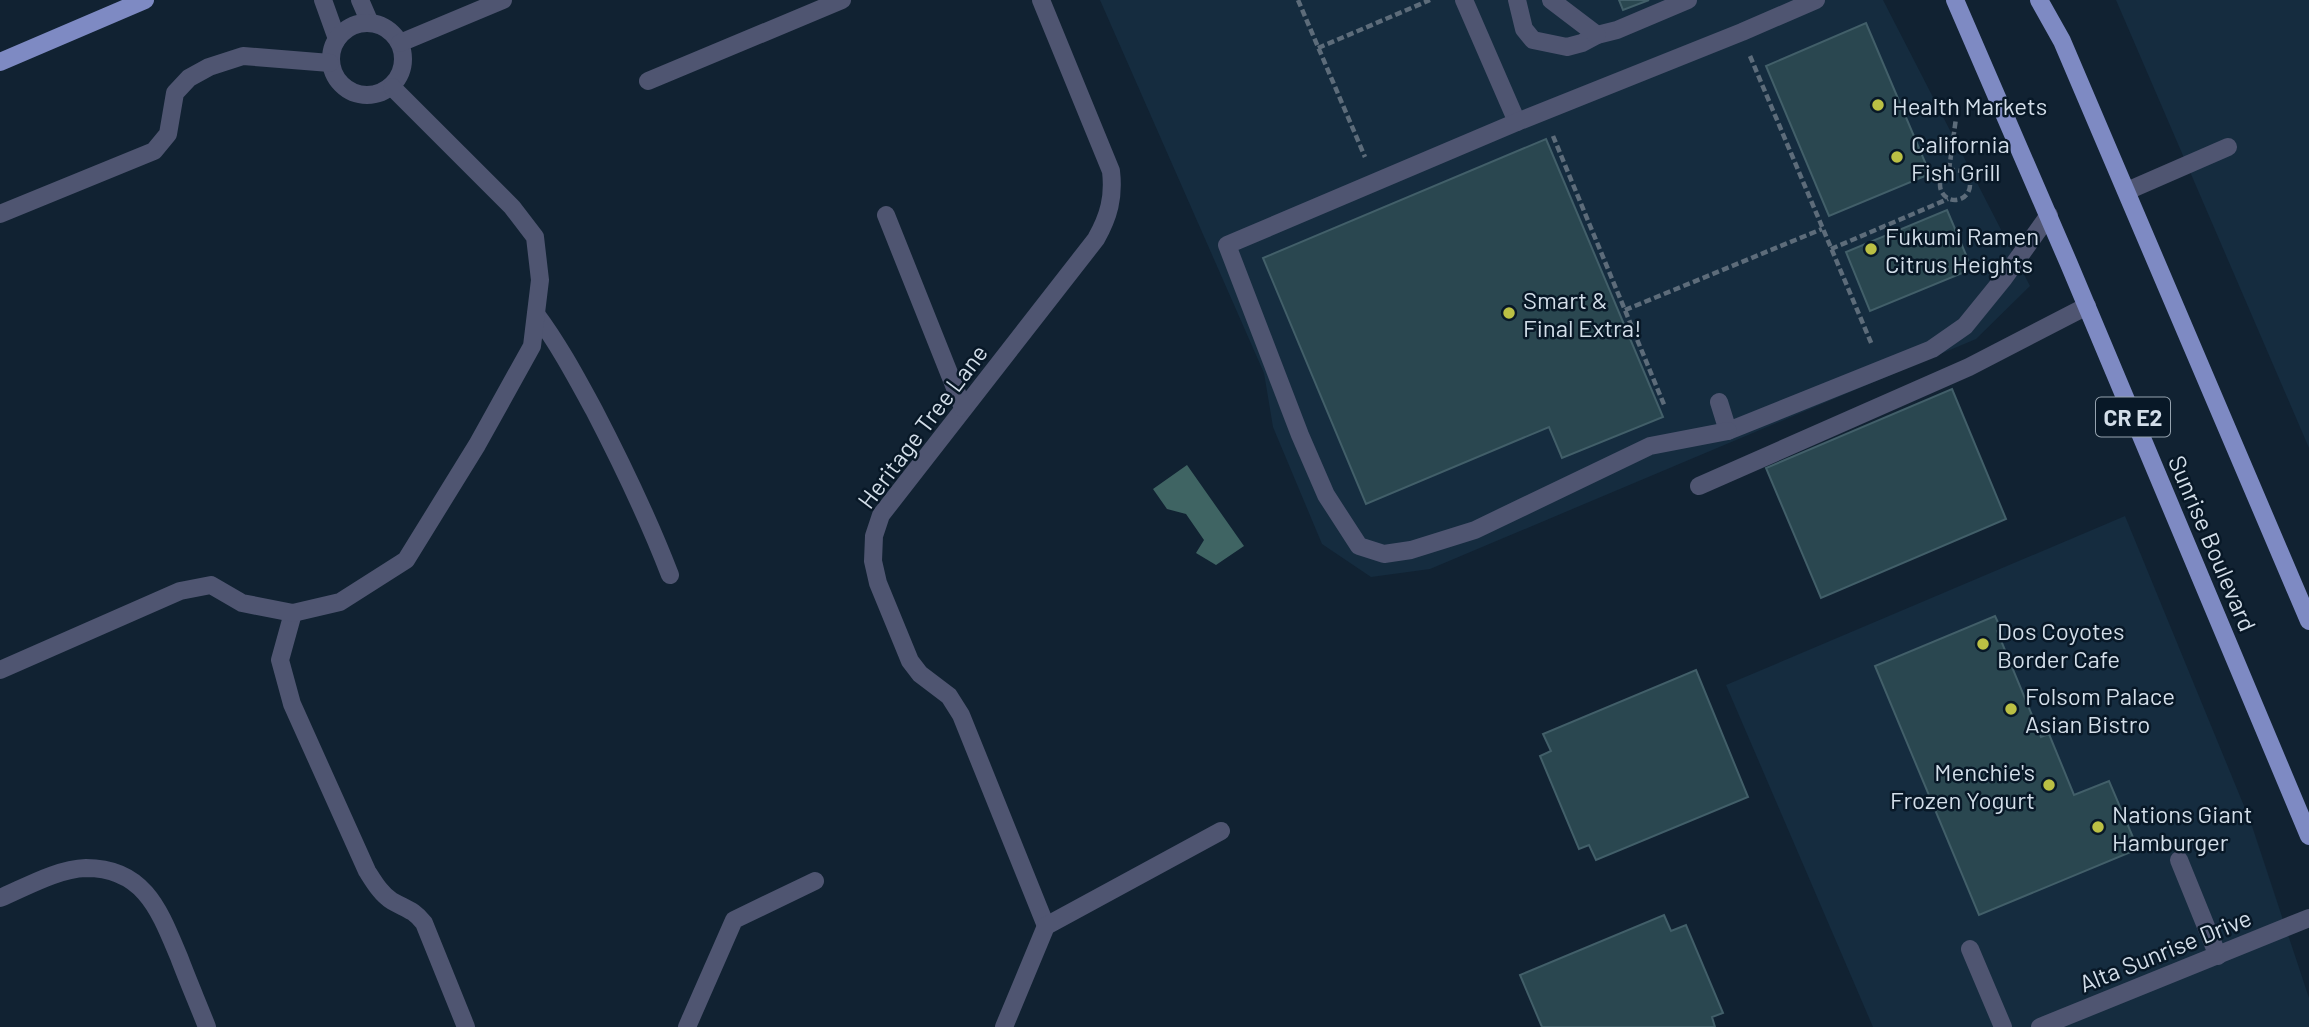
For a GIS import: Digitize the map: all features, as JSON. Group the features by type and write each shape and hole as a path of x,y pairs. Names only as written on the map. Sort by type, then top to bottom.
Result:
{"main road":[{"path":"0,62 145,0"},
{"name":"Sunrise Boulevard","path":"1955,0 2049,215 2309,836"},
{"path":"2039,0 2062,41 2309,621"}],"street":[{"path":"323,0 337,39"},
{"path":"360,0 370,23"},
{"path":"400,43 503,0"},
{"path":"648,80 842,0"},
{"name":"Heritage Tree Lane","path":"1041,0 1111,171 1113,192 1107,219 1096,239 881,515 874,537 873,561 878,583 910,661 920,674 949,696 961,715 1046,926"},
{"path":"1464,0 1517,122"},
{"path":"1517,0 1524,29 1533,40 1567,47 1617,30 1688,0"},
{"path":"1551,0 1597,35"},
{"path":"1815,0 1227,245 1326,495 1359,546 1384,554 1412,550 1475,530 1650,446 1728,432 1932,349 1965,326 2004,278 2049,215"},
{"path":"370,23 393,33 404,55 403,68 391,87 382,93 359,95 340,84 330,63 337,39 345,30 357,24 370,23"},
{"path":"0,214 154,150 169,134 175,93 189,78 209,67 243,56 330,63"},
{"path":"0,670 180,591 211,586 242,603 293,613 340,603 406,560 477,444 532,346 540,280 535,237 512,207 391,87"},
{"path":"2127,191 2228,147"},
{"path":"886,215 963,408"},
{"path":"1699,486 1992,356 2087,306"},
{"path":"536,314 558,344 646,512 670,575"},
{"path":"1719,402 1728,432"},
{"path":"293,613 280,660 292,704 366,871 390,900 415,911 424,923 466,1027"},
{"path":"1004,1027 1046,926 1221,831"},
{"path":"2179,860 2218,956"},
{"path":"0,898 59,873 85,868 105,870 128,878 144,890 160,911 207,1027"},
{"path":"687,1027 734,920 815,881"},
{"name":"Alta Sunrise Drive","path":"2039,1027 2309,918"},
{"path":"1970,949 2003,1027"}],"path":[{"path":"1298,0 1376,181"},
{"path":"1318,48 1430,0"},
{"path":"1750,56 1876,352"},
{"path":"1949,170 1955,117"},
{"path":"1552,135 1665,407"},
{"path":"1831,249 1948,198 1963,198 1970,185 1964,172 1949,170 1945,173 1940,182 1941,192 1948,198"},
{"path":"1625,310 1822,229"}],"shaded area":[{"path":"1100,0 1883,0 2030,286 1976,339 1430,569 1371,577 1322,544 1273,427 1264,373"},
{"path":"2116,0 2309,0 2309,448"},
{"path":"1187,465 1244,546 1216,565 1196,553 1204,540 1186,514 1167,509 1153,489"},
{"path":"2125,516 2251,823 2309,998 2309,1027 1873,1027 1726,685"}],"building":[{"path":"1619,0 1649,0 1623,10"},
{"path":"1866,23 1930,174 1829,216 1766,66"},
{"path":"1546,139 1663,417 1562,458 1549,427 1366,504 1263,258"},
{"path":"1947,210 1972,269 1870,311 1846,252"},
{"path":"1952,389 2006,519 1821,598 1766,468"},
{"path":"1995,616 2001,629 1997,631 2041,737 2049,734 2074,795 2109,781 2138,849 1979,915 1875,666"},
{"path":"1696,670 1748,797 1596,860 1589,845 1579,849 1540,756 1551,751 1543,734"},
{"path":"1664,915 1671,931 1686,925 1723,1013 1712,1017 1715,1027 1542,1027 1520,975"}],"place":[{"name":"Health Markets","path":"1878,105"},
{"name":"California Fish Grill","path":"1897,157"},
{"name":"Fukumi Ramen Citrus Heights","path":"1871,249"},
{"name":"Smart & Final Extra!","path":"1509,313"},
{"name":"Dos Coyotes Border Cafe","path":"1983,644"},
{"name":"Folsom Palace Asian Bistro","path":"2011,709"},
{"name":"Menchie's Frozen Yogurt","path":"2049,785"},
{"name":"Nations Giant Hamburger","path":"2098,827"}]}
